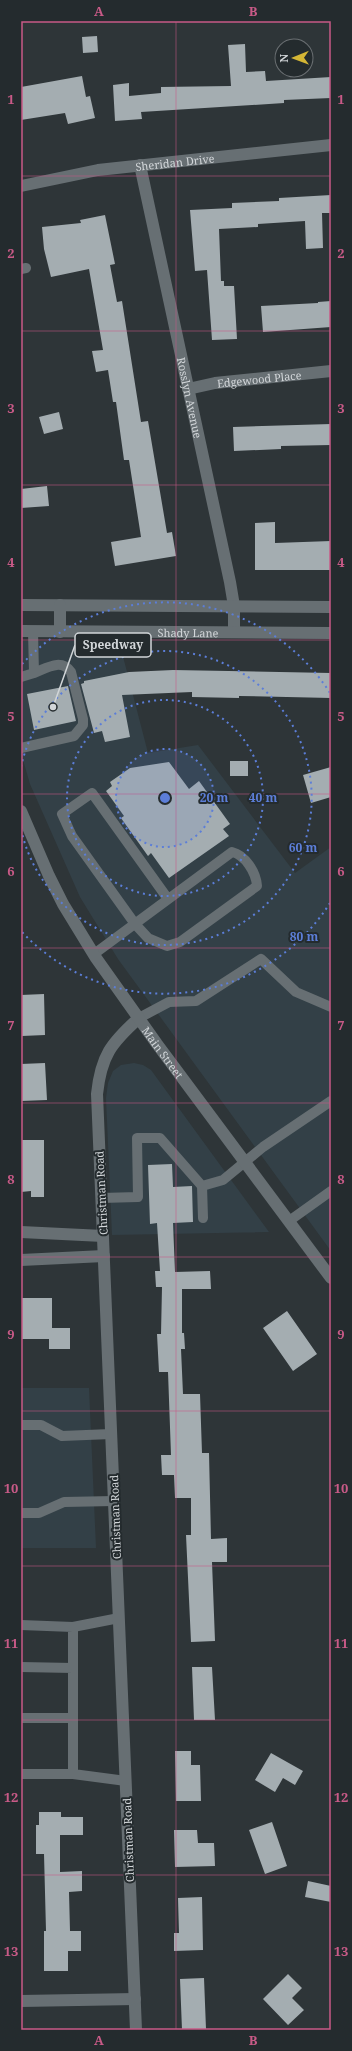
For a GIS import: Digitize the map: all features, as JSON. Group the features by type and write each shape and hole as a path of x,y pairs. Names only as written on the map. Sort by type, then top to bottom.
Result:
{"street":[{"name":"Sheridan Drive","path":"21,186 98,170 331,145"},
{"name":"Rosslyn Avenue","path":"140,165 234,606 234,632"},
{"name":"Edgewood Place","path":"188,389 215,383 331,371"},
{"path":"21,605 331,607"},
{"path":"60,605 60,632"},
{"name":"Shady Lane","path":"27,631 331,633"},
{"name":"Main Street","path":"21,812 59,897 94,954 139,1018 331,1278"},
{"name":"Christman Road","path":"136,2030 97,1110 98,1082 106,1055 111,1045 139,1018"},
{"path":"21,1232 103,1236"},
{"path":"21,1260 104,1256"},
{"path":"21,2001 135,1999"}],"lane":[{"path":"27,631 34,673"},
{"path":"21,677 58,664 67,666 72,672 83,719 83,725 74,736 21,748"},
{"path":"94,954 135,924 168,898 232,852 239,854 256,876 257,886 180,942 167,946 148,938 135,924 72,836 62,814 92,793 168,898"},
{"path":"139,1018 169,1002 196,1001 260,959 296,992 331,1007"},
{"path":"202,1186 224,1180 263,1147 331,1101"},
{"path":"101,1198 138,1197 137,1138 160,1138 202,1186 203,1218"},
{"path":"289,1221 331,1192"},
{"path":"21,1425 41,1425 62,1436 111,1434"},
{"path":"21,1513 39,1514 64,1502 114,1501"},
{"path":"21,1625 73,1627 119,1618"},
{"path":"73,1627 73,1774"},
{"path":"21,1667 73,1668"},
{"path":"21,1718 73,1718"},
{"path":"21,1774 73,1774 126,1781"}],"shaded area":[{"path":"21,641 119,641 148,753 198,745 295,873 331,847 331,1251 118,959 80,897 30,784 21,753"},
{"path":"134,1063 143,1065 151,1070 269,1232 112,1235 106,1098 108,1083 113,1071 121,1065"},
{"path":"21,1388 89,1388 96,1548 21,1548"}],"building":[{"path":"97,36 98,52 83,53 82,37"},
{"path":"245,44 246,72 265,71 266,81 331,77 331,98 284,100 284,103 141,112 142,119 115,121 113,85 129,83 129,96 161,93 161,87 231,86 228,45"},
{"path":"82,76 86,97 90,96 95,118 68,124 65,113 21,120 21,87"},
{"path":"331,195 331,213 322,213 323,248 306,249 305,221 258,224 258,227 219,229 221,281 224,281 224,286 234,286 237,339 212,340 207,270 195,271 190,210 232,208 232,203 279,201 279,198"},
{"path":"105,215 115,264 110,265 117,302 122,301 141,422 148,421 167,533 172,532 176,556 115,566 111,542 141,537 129,460 124,460 116,402 113,402 108,370 96,372 92,351 103,350 89,269 51,277 44,249 42,227 81,223 80,220"},
{"path":"331,301 331,327 263,332 261,306"},
{"path":"59,412 63,429 44,434 39,417"},
{"path":"331,424 331,445 281,446 281,449 234,451 233,427"},
{"path":"47,486 49,506 21,508 21,489"},
{"path":"275,522 275,543 331,541 331,570 255,570 255,523"},
{"path":"173,670 331,673 331,698 239,696 239,698 192,697 192,692 122,695 130,737 105,742 102,731 94,733 81,684 84,683 84,681 129,672"},
{"path":"68,686 76,721 34,730 27,694"},
{"path":"230,761 248,761 248,776 230,776"},
{"path":"169,762 189,789 199,781 230,824 223,829 229,836 169,878 151,853 148,856 121,818 124,816 106,791 112,786 110,782 130,768"},
{"path":"331,767 331,797 311,803 303,775"},
{"path":"44,994 45,1035 22,1036 21,995"},
{"path":"45,1063 47,1100 21,1101 21,1064"},
{"path":"21,1140 44,1140 44,1197 31,1197 31,1191 21,1192"},
{"path":"172,1164 173,1187 192,1186 193,1222 173,1223 175,1272 210,1271 211,1289 182,1289 182,1333 184,1333 185,1349 181,1349 183,1394 200,1394 202,1453 209,1453 211,1539 227,1538 227,1562 212,1562 215,1641 191,1642 186,1535 191,1535 191,1498 175,1498 174,1475 162,1475 161,1455 171,1455 168,1372 159,1372 157,1334 161,1334 162,1287 156,1287 155,1271 160,1271 157,1223 150,1224 148,1165"},
{"path":"21,1298 52,1298 52,1328 70,1328 70,1349 49,1349 49,1339 21,1339"},
{"path":"287,1311 317,1354 293,1371 263,1328"},
{"path":"192,1667 212,1667 215,1720 194,1720"},
{"path":"175,1751 191,1751 191,1765 200,1765 201,1801 176,1801"},
{"path":"271,1753 303,1771 295,1785 283,1778 275,1792 255,1780"},
{"path":"39,1812 61,1812 61,1817 83,1817 83,1835 60,1835 60,1872 82,1871 82,1891 69,1892 70,1931 81,1931 81,1951 68,1951 68,1971 44,1971 44,1931 46,1931 44,1854 36,1854 36,1825 39,1825"},
{"path":"272,1822 287,1866 265,1874 249,1830"},
{"path":"174,1830 197,1830 198,1843 214,1843 215,1866 175,1867"},
{"path":"308,1881 331,1886 331,1902 305,1897"},
{"path":"202,1897 203,1950 174,1951 174,1933 179,1933 178,1898"},
{"path":"288,1974 302,1988 292,1998 304,2010 288,2025 263,1999"},
{"path":"204,1978 206,2029 182,2030 180,1979"}],"place":[{"name":"Speedway","path":"53,707"}]}
